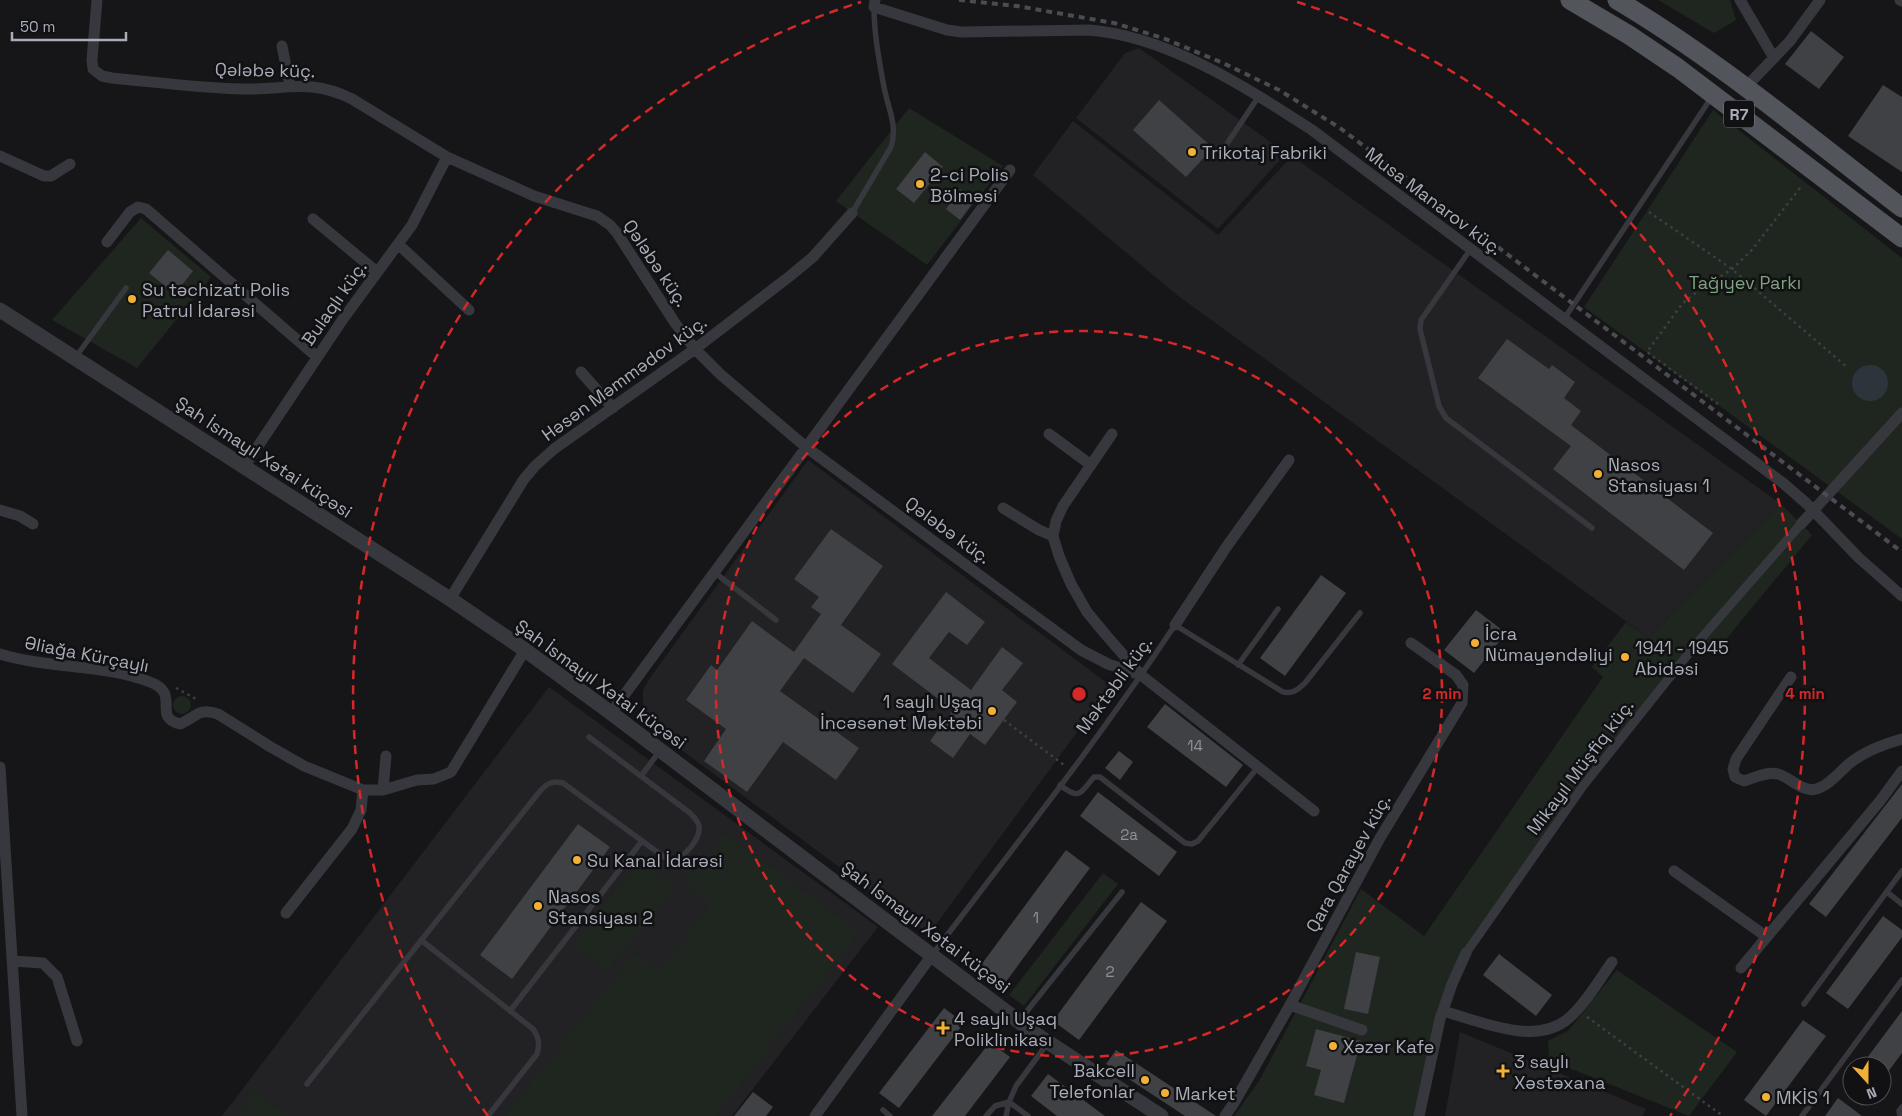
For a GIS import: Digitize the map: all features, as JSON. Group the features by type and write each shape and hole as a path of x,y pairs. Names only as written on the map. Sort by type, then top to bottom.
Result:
{"main road":[{"name":"R7","path":"1570,0 1629,35 1713,94 1902,238"},
{"name":"R7","path":"1617,0 1663,28 1902,208"}],"street":[{"name":"Qələbə küç.","path":"97,0 92,60 94,69 102,76 243,89 290,86 336,91 447,157 534,196 597,216 610,225 675,323 695,349 720,374 806,447 1081,650 1108,664 1141,674"},
{"path":"1740,0 1774,58"},
{"path":"1745,88 1790,41 1820,0"},
{"name":"Musa Manarov küç.","path":"875,3 947,30 961,32 1109,31 1168,50 1213,70 1259,96 1312,130 1783,483 1859,558 1902,596"},
{"path":"282,46 290,86"},
{"path":"0,156 44,176 52,176 70,164"},
{"name":"Bulaqlı küç.","path":"244,467 317,357 421,209 447,157"},
{"path":"611,713 1010,170"},
{"path":"107,242 130,212 138,207 146,209 317,357"},
{"name":"Həsən Məmmədov küç.","path":"450,599 524,479 535,466 554,449 695,349 753,305 813,257 852,213"},
{"path":"313,219 377,272"},
{"path":"398,244 469,310"},
{"name":"Şah İsmayıl Xətai küçəsi","path":"0,310 450,599 525,650 1019,1021 1161,1116"},
{"path":"581,372 613,408"},
{"name":"Mikayıl Müşfiq küç.","path":"1419,1116 1443,1011 1466,953 1583,786 1697,643 1801,524 1902,413"},
{"path":"1049,434 1091,465"},
{"path":"1112,434 1063,506 1056,521 1053,536 1059,556 1087,612 1141,674 1314,811"},
{"path":"1175,626 1226,546 1289,460"},
{"path":"1003,508 1039,530 1053,536"},
{"path":"0,510 20,516 34,524"},
{"name":"Qara Qarayev küç.","path":"1224,1116 1234,1103 1290,1005 1380,838 1462,703 1463,685 1456,675 1411,644"},
{"path":"210,711 304,766 363,790 383,790 417,780 434,779 451,772 525,650"},
{"name":"Əliağa Kürçaylı","path":"0,654 35,663 122,674 150,682 162,688 166,694 166,713 173,722 180,724 201,712 210,711"},
{"path":"1791,676 1736,759 1733,769 1735,777 1744,781 1766,774 1778,774 1804,787 1815,790 1822,787 1850,762 1885,744 1902,739"},
{"path":"383,790 386,756"},
{"path":"0,767 22,1116"},
{"path":"1741,968 1880,801 1902,771"},
{"path":"286,913 352,829 361,810 363,790"},
{"path":"1674,871 1767,937"},
{"path":"815,1116 932,955"},
{"path":"12,961 43,963 58,977 77,1041"},
{"path":"1443,1011 1517,1032 1547,1029 1560,1024 1577,1010 1612,962"},
{"path":"1290,1005 1362,1030"}],"lane":[{"path":"852,213 891,147 894,136 894,126 884,90 875,39 875,3"},
{"path":"1564,320 1713,94"},
{"path":"1220,154 1259,96"},
{"path":"1470,250 1421,320 1420,330 1439,406 1446,418 1592,528"},
{"path":"75,358 126,288"},
{"path":"714,572 776,620"},
{"path":"1238,664 1278,609"},
{"path":"1175,626 1282,692 1290,693 1296,692 1306,683 1360,613"},
{"name":"Məktəbli küç.","path":"932,955 1060,785 1175,626"},
{"path":"307,1084 549,782 556,780 563,783 664,857 674,860 686,852 698,835 700,828 697,821 690,813 589,737"},
{"path":"641,776 660,750"},
{"path":"1060,785 1072,794 1077,795 1081,793 1094,777 1100,777 1185,843 1192,844 1198,841 1258,767"},
{"path":"510,1011 642,841"},
{"path":"1804,1004 1902,871"},
{"path":"1019,1021 1122,892"},
{"path":"1887,892 1902,904"},
{"path":"421,940 533,1029 538,1036 539,1046 536,1054 488,1116"},
{"path":"1802,1116 1902,980"},
{"path":"1006,1116 1009,1102 1016,1086 1048,1042"},
{"path":"986,1116 995,1106 1009,1102"},
{"path":"1009,1102 1028,1116"},
{"path":"1900,1116 1899,1111 1902,1107"},
{"path":"883,1110 890,1116"}],"path":[{"path":"1718,404 1647,352 1682,304 1699,290 1732,269 1751,251 1800,188"},
{"path":"1650,212 1732,269 1848,368"},
{"path":"162,688 174,687 198,700 210,711"},
{"path":"1004,720 1071,770"},
{"path":"1577,1010 1723,1116"}],"shaded area":[{"path":"1139,48 1286,153 1218,229 1076,118 1125,53"},
{"name":"Nasos Stansiyası 1","path":"1073,121 1218,235 1292,156 1781,504 1649,638 1177,295 1033,175"},
{"path":"1870,365 1882,371 1888,383 1882,395 1870,401 1858,395 1852,383 1858,371"},
{"path":"808,460 1111,686 929,934 664,737 653,727 643,704 643,690 652,675"},
{"name":"Nasos Stansiyası 2","path":"549,687 878,927 732,1116 222,1116"},
{"name":"3 saylı Xəstəxana","path":"1460,1032 1646,1109 1642,1116 1445,1116"}],"green space":[{"path":"1658,0 1730,0 1736,20 1714,33"},
{"name":"2-ci Polis Bölməsi","path":"909,108 1003,166 927,265 836,201"},
{"name":"Tağıyev Parkı","path":"1713,110 1902,258 1902,539 1584,307"},
{"name":"Su təchizatı Polis Patrul İdarəsi","path":"141,218 211,277 137,368 52,320"},
{"path":"1781,504 1812,535 1718,649 1697,643 1583,786 1495,914 1452,984 1422,1116 1234,1116 1259,1081 1361,889 1424,936 1603,677 1592,667 1626,622 1649,638"},
{"path":"182,696 188,699 191,705 188,711 182,714 176,711 173,705 176,699"},
{"path":"725,833 859,932 716,1116 505,1116 634,954 658,970 710,907 683,884"},
{"path":"640,860 674,886 607,971 573,945"},
{"path":"1103,873 1118,884 1024,1006 1009,995"},
{"path":"1617,970 1737,1052 1689,1116 1549,1060 1548,1041 1569,1030"},
{"path":"256,1092 289,1116 237,1116"}],"building":[{"path":"1811,31 1844,57 1819,89 1785,64"},
{"path":"1883,85 1902,97 1902,172 1848,136"},
{"path":"1159,100 1213,148 1186,177 1133,130"},
{"path":"925,152 943,167 914,203 896,189"},
{"path":"960,189 975,200 960,220 946,209"},
{"path":"168,250 193,271 175,294 149,273"},
{"path":"1507,339 1549,369 1552,365 1575,382 1564,398 1581,411 1571,425 1713,533 1684,570 1553,469 1571,446 1478,378"},
{"path":"831,529 883,566 841,625 881,654 853,693 804,658 780,691 859,748 836,780 783,742 747,792 704,761 726,729 686,700 711,665 717,670 752,621 794,652 821,614 811,607 819,597 794,579"},
{"path":"1321,575 1346,593 1285,676 1260,658"},
{"path":"946,592 985,622 967,645 949,632 929,658 971,690 1002,647 1023,663 1002,690 1017,702 985,745 970,734 953,758 930,741 953,710 892,664"},
{"path":"1476,610 1506,633 1474,673 1444,650"},
{"path":"1165,704 1243,765 1226,787 1147,727"},
{"path":"1119,751 1133,762 1120,780 1105,768"},
{"path":"1902,784 1902,818 1826,917 1809,904"},
{"path":"1098,792 1177,852 1159,876 1080,816"},
{"path":"578,824 610,847 512,979 480,955"},
{"path":"1066,850 1090,868 1005,983 981,965"},
{"path":"1141,902 1167,921 1079,1040 1053,1021"},
{"path":"1883,916 1902,930 1902,937 1848,1009 1826,993"},
{"path":"1356,952 1380,957 1368,1014 1344,1009"},
{"path":"1499,954 1552,995 1536,1016 1483,975"},
{"path":"944,1008 964,1023 899,1108 879,1093"},
{"path":"1902,1011 1902,1053 1892,1066 1892,1056 1868,1056"},
{"path":"1803,1020 1826,1036 1766,1116 1744,1100"},
{"path":"1316,1029 1361,1041 1344,1103 1314,1095 1321,1070 1306,1066"},
{"path":"990,1042 1010,1057 965,1116 932,1116"},
{"path":"1116,1050 1216,1116 1185,1116 1106,1064"},
{"path":"1048,1074 1105,1116 1057,1116 1031,1096"},
{"path":"753,1092 773,1107 766,1116 734,1116"},
{"path":"1838,1098 1842,1101 1842,1106 1849,1106 1862,1116 1825,1116"}],"railway":[{"path":"959,0 1017,6 1114,23 1163,38 1223,63 1279,90 1340,128 1902,552"}],"place":[{"name":"Trikotaj Fabriki","path":"1192,152"},
{"name":"2-ci Polis Bölməsi","path":"920,184"},
{"name":"Su təchizatı Polis Patrul İdarəsi","path":"132,299"},
{"name":"Nasos Stansiyası 1","path":"1598,474"},
{"name":"İcra Nümayəndəliyi","path":"1475,643"},
{"name":"1941 - 1945 Abidəsi","path":"1625,657"},
{"name":"1 saylı Uşaq İncəsənət Məktəbi","path":"992,711"},
{"name":"Su Kanal İdarəsi","path":"577,860"},
{"name":"Nasos Stansiyası 2","path":"538,906"},
{"name":"4 saylı Uşaq Poliklinikası","path":"943,1028"},
{"name":"Xəzər Kafe","path":"1333,1046"},
{"name":"3 saylı Xəstəxana","path":"1503,1071"},
{"name":"Bakcell Telefonlar","path":"1145,1080"},
{"name":"Market","path":"1165,1093"},
{"name":"MKİS 1","path":"1766,1097"}]}
